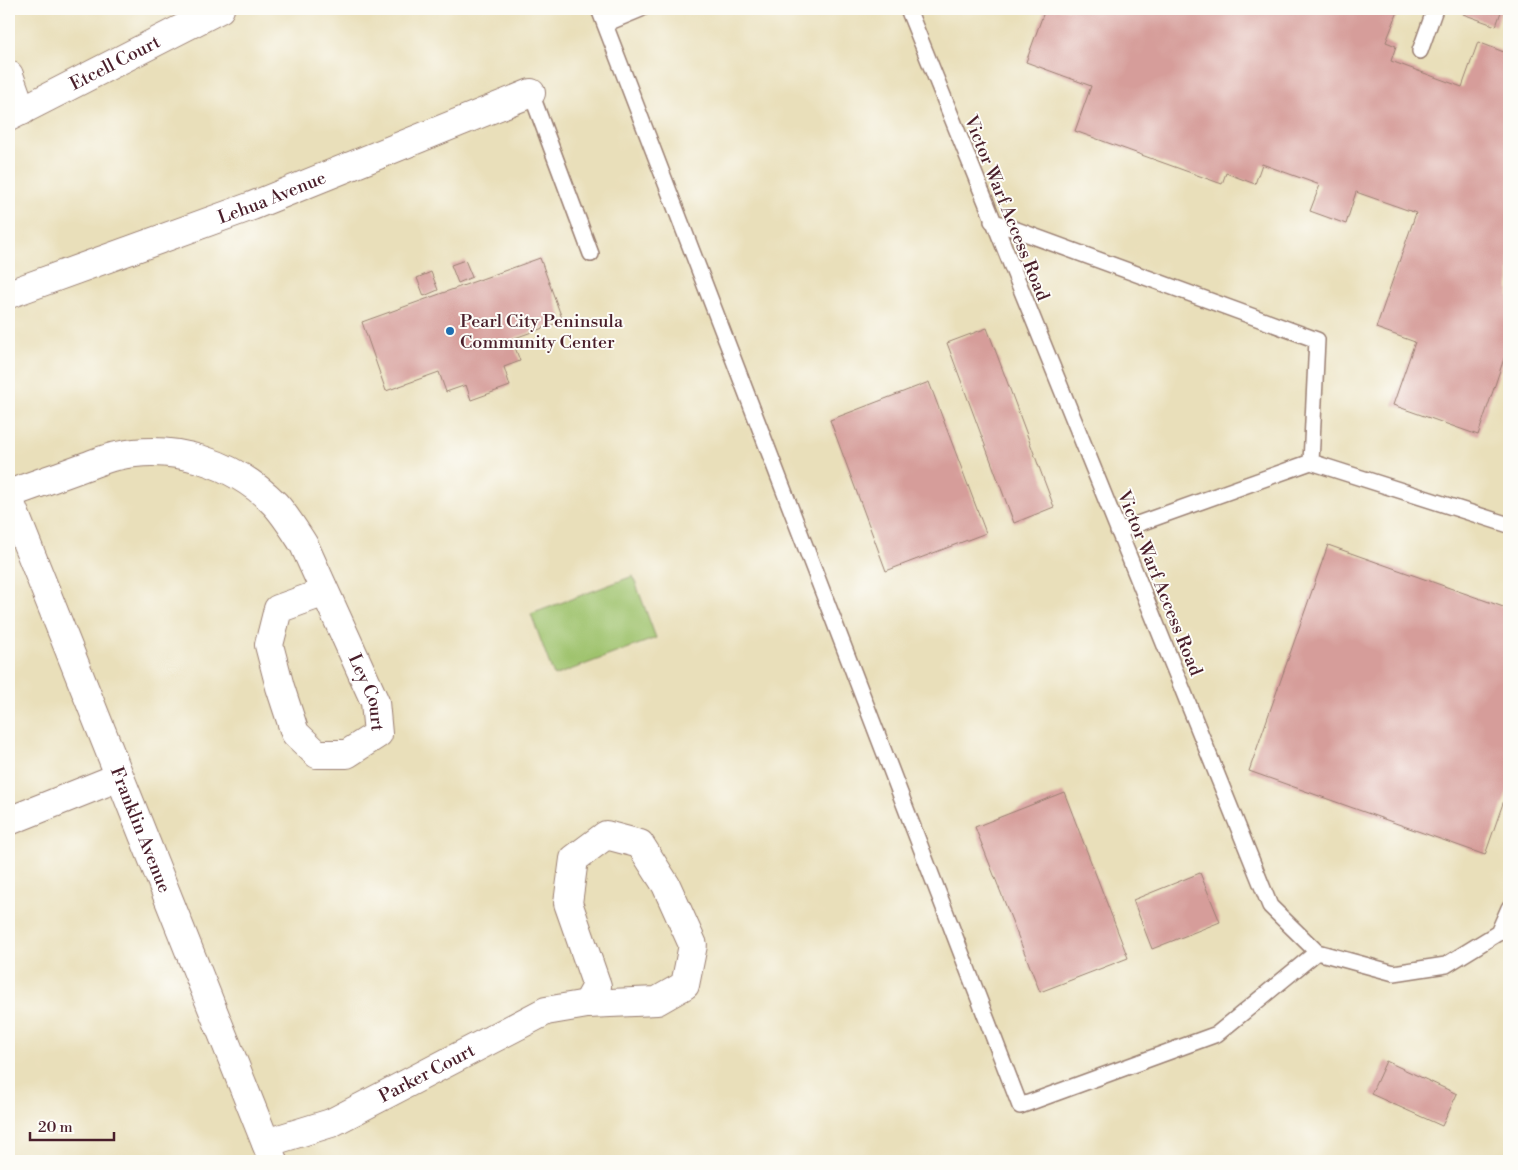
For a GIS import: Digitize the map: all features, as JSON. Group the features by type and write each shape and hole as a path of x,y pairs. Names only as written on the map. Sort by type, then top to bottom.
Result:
{"street":[{"name":"Etcell Court","path":"15,114 220,9"},
{"path":"9,75 15,114"},
{"name":"Lehua Avenue","path":"9,294 252,206 531,93"},
{"name":"Ley Court","path":"9,494 116,456 140,452 165,452 190,456 236,474 256,488 275,504 291,524 304,545 376,702 378,734 347,754 317,754 295,733 269,645 278,609 325,592"},
{"name":"Franklin Avenue","path":"9,499 270,1152"},
{"path":"9,821 119,777"},
{"name":"Parker Court","path":"270,1152 331,1123 546,1011 587,1004 657,1001 685,985 693,945 666,885 640,844 606,835 574,858 568,904 597,986 587,1004"}],"lane":[{"path":"599,9 1020,1106 1217,1034 1317,952"},
{"path":"605,24 641,9"},
{"name":"Victor Warf Access Road","path":"908,9 1270,906 1317,952 1394,973 1446,965 1498,934 1509,908"},
{"path":"1420,51 1435,9"},
{"path":"531,93 591,254"},
{"path":"992,221 1317,340 1311,462"},
{"path":"1118,531 1311,462 1509,524"}],"green space":[{"path":"633,576 656,638 554,676 531,614"}],"building":[{"path":"1045,9 1399,9 1386,42 1396,46 1391,61 1462,87 1478,42 1509,54 1509,344 1478,435 1393,405 1415,342 1376,328 1416,213 1356,192 1346,224 1310,211 1320,185 1262,164 1255,184 1226,173 1222,184 1075,131 1091,86 1026,62"},
{"path":"1465,9 1502,9 1496,26 1463,14"},
{"name":"Pearl City Peninsula Community Center","path":"540,258 563,321 512,339 520,361 504,367 510,386 471,400 466,385 446,392 439,372 386,391 362,322"},
{"path":"465,260 472,277 458,283 451,265"},
{"path":"431,272 438,290 424,296 417,278"},
{"path":"987,328 1054,507 1014,523 947,343"},
{"path":"929,382 986,533 886,571 830,420"},
{"path":"1328,545 1509,609 1509,786 1485,855 1249,771"},
{"path":"1064,792 1128,958 1040,992 975,827"},
{"path":"1200,873 1220,922 1152,949 1133,900"},
{"path":"1386,1061 1457,1094 1442,1126 1371,1094"}],"place":[{"name":"Pearl City Peninsula Community Center","path":"450,331"}]}
